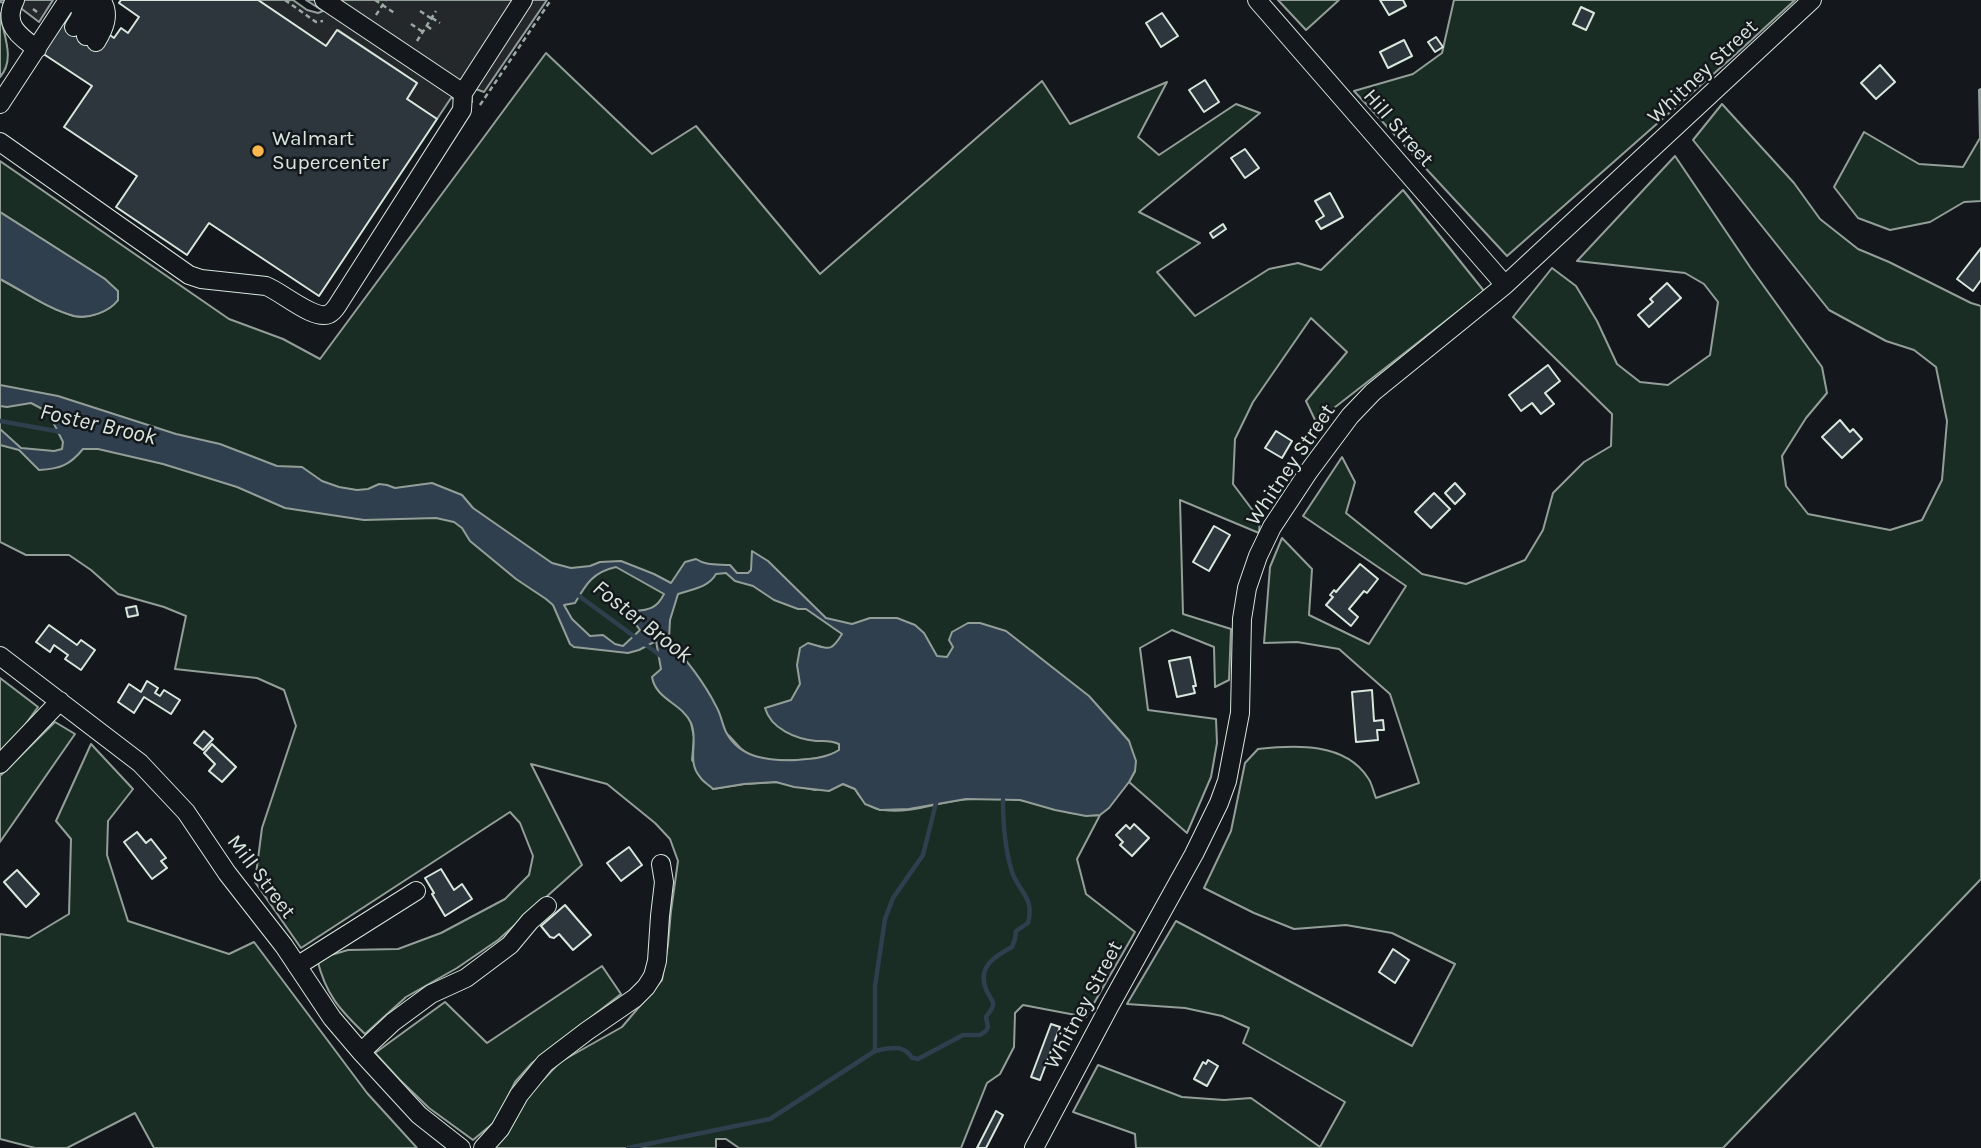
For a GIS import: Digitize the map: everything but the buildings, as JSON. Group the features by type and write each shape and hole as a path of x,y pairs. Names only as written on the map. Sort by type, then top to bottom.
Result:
{"street":[{"path":"15,0 11,10 13,27 37,49"},
{"path":"0,104 69,0 78,5 81,11 80,19 85,35"},
{"path":"85,35 93,23 93,6 89,0"},
{"path":"85,35 103,32 106,16 105,5 101,0"},
{"path":"324,0 468,99"},
{"path":"0,142 189,275 201,279 266,286 313,313 325,316 337,306 462,110 523,0"},
{"name":"Hill Street","path":"1257,0 1505,285"},
{"name":"Whitney Street","path":"1034,1148 1219,803 1227,781 1240,713 1242,620 1247,588 1272,527 1315,462 1350,416 1373,393 1505,285 1812,0"},
{"name":"Mill Street","path":"0,656 140,763 186,812 298,966 332,1018 419,1115 461,1148"},
{"path":"0,764 61,701"},
{"path":"483,1148 500,1129 519,1095 545,1063 635,998 653,976 657,961 664,882 661,864"},
{"path":"298,966 416,891"},
{"path":"361,1052 393,1022 431,994 466,978 510,945 547,906"}],"path":[{"path":"375,0 396,13"},
{"path":"374,19 386,0"},
{"path":"468,99 479,106 551,0"},
{"path":"33,9 43,16"},
{"path":"420,11 440,23"},
{"path":"414,46 436,11"},
{"path":"411,24 423,32"},
{"path":"427,26 434,31"}],"green space":[{"path":"1278,0 1339,0 1306,30"},
{"path":"1454,0 1795,0 1507,256 1354,91 1413,74 1442,53"},
{"path":"0,13 8,54 5,70 0,77"},
{"path":"546,53 652,154 696,126 820,274 1042,81 1070,124 1167,82 1138,137 1159,155 1236,104 1260,113 1139,212 1200,243 1157,272 1195,316 1269,269 1298,263 1321,270 1403,190 1484,291 1316,422 1306,401 1347,352 1311,318 1253,402 1235,439 1233,484 1260,520 1259,533 1180,500 1183,614 1231,629 1229,680 1215,687 1214,647 1172,630 1140,648 1148,710 1216,719 1217,743 1211,777 1187,833 1129,782 1135,771 1129,741 1115,725 1032,651 955,659 834,647 827,650 819,646 821,741 833,741 839,744 840,750 821,757 767,760 745,752 725,733 691,723 694,737 692,760 713,789 776,782 815,790 843,784 855,789 871,806 884,810 906,810 959,800 1001,799 1020,800 1078,814 1100,815 1077,859 1086,894 1135,932 1086,1017 1023,1005 1015,1013 1014,1047 1000,1074 987,1083 961,1148 739,1148 726,1139 716,1139 716,1148 494,1148 522,1102 560,1062 622,1027 662,980 678,861 670,839 655,823 607,784 531,764 582,865 498,940 457,968 406,997 365,1034 335,1001 317,959 348,950 398,949 441,933 505,899 529,875 533,856 520,823 510,812 301,948 255,882 262,828 296,726 284,690 257,678 175,669 186,616 118,594 69,555 26,555 0,542 0,279 45,304 74,316 98,313 118,300 105,279 0,212 0,161 229,319 283,339 320,359"},
{"path":"1981,89 1981,201 1964,202 1930,222 1890,230 1858,218 1834,187 1864,132 1919,164 1963,167 1980,138"},
{"path":"1722,104 1794,183 1820,219 1858,249 1981,306 1981,879 1723,1148 1136,1148 1135,1134 1073,1112 1098,1065 1182,1097 1224,1100 1251,1098 1320,1147 1345,1102 1243,1043 1249,1028 1222,1016 1185,1008 1127,1004 1176,921 1412,1046 1455,964 1392,933 1346,925 1294,929 1204,888 1231,831 1245,763 1258,749 1303,747 1333,752 1358,766 1369,780 1376,798 1419,783 1390,694 1339,649 1297,642 1264,643 1270,567 1282,538 1312,569 1309,615 1369,644 1406,586 1303,516 1342,457 1355,482 1346,513 1422,574 1466,584 1525,560 1543,530 1553,493 1584,462 1611,446 1612,414 1513,317 1552,268 1576,286 1597,321 1617,364 1640,382 1668,385 1710,355 1718,302 1704,284 1685,273 1577,261 1675,156 1822,367 1827,393 1806,418 1782,456 1786,486 1808,514 1890,530 1922,520 1942,480 1947,421 1936,367 1914,350 1886,341 1829,310 1693,140"},
{"path":"0,678 38,707 7,750 0,754"},
{"path":"55,722 75,734 0,842 0,776"},
{"path":"91,744 133,789 108,821 107,855 128,921 229,954 254,942 367,1093 417,1148 154,1148 135,1113 67,1148 35,1148 0,1139 0,934 29,938 69,914 71,839 56,821"},
{"path":"602,966 621,994 532,1063 515,1082 497,1120 473,1140 429,1108 375,1053 445,1002 487,1043"}],"shaded area":[{"path":"0,0 53,0 39,22 18,6"},
{"path":"258,0 293,0 307,10 318,13 323,11 306,0 547,0 484,92 473,88 472,102 451,98 437,119 407,99 417,83 338,30 326,46"}],"water":[{"path":"0,212 105,279 118,291 118,300 98,314 74,316 45,304 0,279"},
{"path":"0,385 58,396 176,434 220,444 277,466 302,467 322,481 339,487 357,490 379,484 395,488 432,483 462,495 473,508 552,563 571,568 621,561 671,583 685,562 696,559 708,564 730,565 737,573 748,573 751,570 752,551 768,561 826,618 852,624 870,618 897,618 915,625 924,633 937,656 947,657 953,647 949,640 952,632 968,623 980,623 1006,631 1089,696 1129,741 1136,761 1135,771 1109,808 1100,815 1086,816 1020,800 966,799 909,809 880,810 865,804 855,789 843,784 829,791 776,782 713,789 696,771 691,723 654,685 652,677 661,669 656,641 628,653 574,647 570,644 553,605 470,541 462,528 454,522 436,518 364,520 285,508 237,487 163,464 98,449 83,449 64,465 39,470 19,450 0,445 0,429 21,448 54,451 62,449 63,442 48,412 31,403 0,406","holes":["616,567 664,594 652,607 634,611 631,618 640,630 623,646 615,644 603,635 590,636 572,619 564,605 575,603 596,576","726,573 735,581 753,586 774,600 798,609 806,609 842,634 831,647 824,648 808,643 800,648 797,665 800,684 791,700 765,708 773,722 785,732 808,740 836,743 839,744 839,750 814,759 766,759 739,748 726,732 718,709 706,688 669,639 670,620 678,594 704,585 716,574"]}],"waterway":[{"name":"Foster Brook","path":"0,421 61,432"},
{"name":"Foster Brook","path":"575,593 661,656"},
{"name":"Foster Brook","path":"628,1148 770,1119 875,1051 875,986 885,919 893,898 923,855 937,799"},
{"path":"875,1051 900,1049 918,1059 963,1035 980,1035 986,1031 986,1017 993,1005 984,981 986,968 994,958 1012,947 1016,931 1028,923 1030,914 1028,901 1012,872 1005,836 1003,800"}],"place":[{"name":"Walmart Supercenter","path":"258,151"}]}
